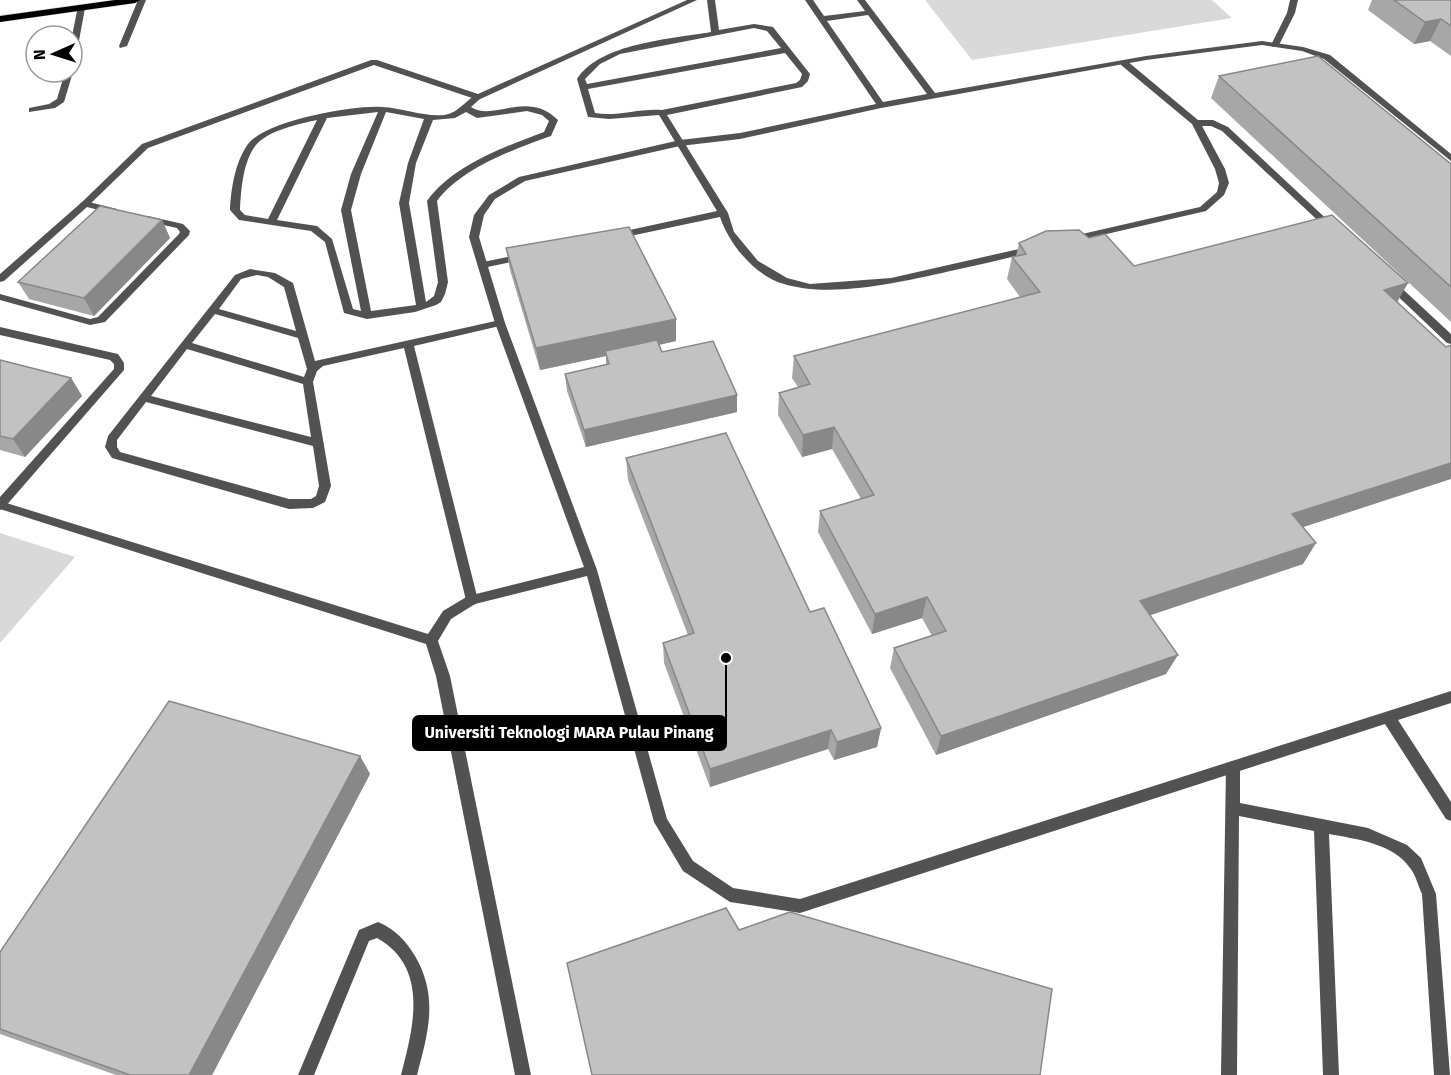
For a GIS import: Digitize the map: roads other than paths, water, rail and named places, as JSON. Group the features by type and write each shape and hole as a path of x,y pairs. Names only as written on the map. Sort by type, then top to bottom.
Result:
{"main road":[{"path":"0,20 135,0"}],"street":[{"path":"123,46 142,0"},
{"path":"464,107 477,116 531,106 544,111 554,120 548,134 520,142 447,183 436,192 432,201 443,282 441,293 432,303 367,316 354,316 348,311 329,241 321,232 314,228 242,218 235,210 244,161 254,141 290,124 383,109 430,116 453,115 464,107 478,97 693,0"},
{"path":"711,0 715,33"},
{"path":"809,0 881,105"},
{"path":"861,0 933,96"},
{"path":"1275,45 1291,13 1294,0"},
{"path":"78,24 81,8"},
{"path":"822,19 871,12"},
{"path":"762,26 770,29 806,74 804,81 799,85 662,113 651,111 611,117 591,115 581,79 585,71 598,60 618,52 715,33 762,26"},
{"path":"1451,159 1327,57 1303,49 1262,43 1124,63 881,105 740,136 680,143 522,179 492,196 479,215 474,237 500,323 591,570 661,822 688,866 730,895 800,906 1451,697"},
{"path":"584,87 786,50"},
{"path":"0,279 145,146 374,62 478,97"},
{"path":"1059,242 1203,209 1221,193 1224,183 1220,170 1196,123 1124,63"},
{"path":"32,111 52,106 61,100 66,84"},
{"path":"367,316 346,210 356,174 383,109"},
{"path":"662,113 723,213 730,233 755,263 784,281 810,287 891,281 1048,245"},
{"path":"421,305 404,203 412,163 430,116"},
{"path":"271,222 323,117"},
{"path":"1196,123 1213,123 1225,129 1338,235"},
{"path":"0,297 90,322 101,320 184,236 185,231 180,226 84,204"},
{"path":"610,238 723,213"},
{"path":"483,265 531,255"},
{"path":"256,271 282,280 289,285 312,369 308,382 326,486 321,499 313,503 289,504 116,455 111,447 112,439 212,310 238,277 246,272 256,271"},
{"path":"1382,275 1451,340"},
{"path":"212,310 303,336"},
{"path":"312,369 320,363 500,323"},
{"path":"0,331 114,357 119,363 119,370 1,505 431,640"},
{"path":"185,345 308,382"},
{"path":"409,345 472,600"},
{"path":"144,398 318,443"},
{"path":"431,640 447,615 472,600 591,570"},
{"path":"431,640 443,676 523,1075"},
{"path":"1388,717 1451,814"},
{"path":"1229,1075 1233,767"},
{"path":"1233,808 1368,835 1402,850 1416,863 1429,894 1442,1075"},
{"path":"1321,825 1331,1075"},
{"path":"306,1075 364,935 378,930 393,936 407,955 422,995 410,1075"}],"place":[{"name":"Universiti Teknologi MARA Pulau Pinang","path":"726,658"}]}
